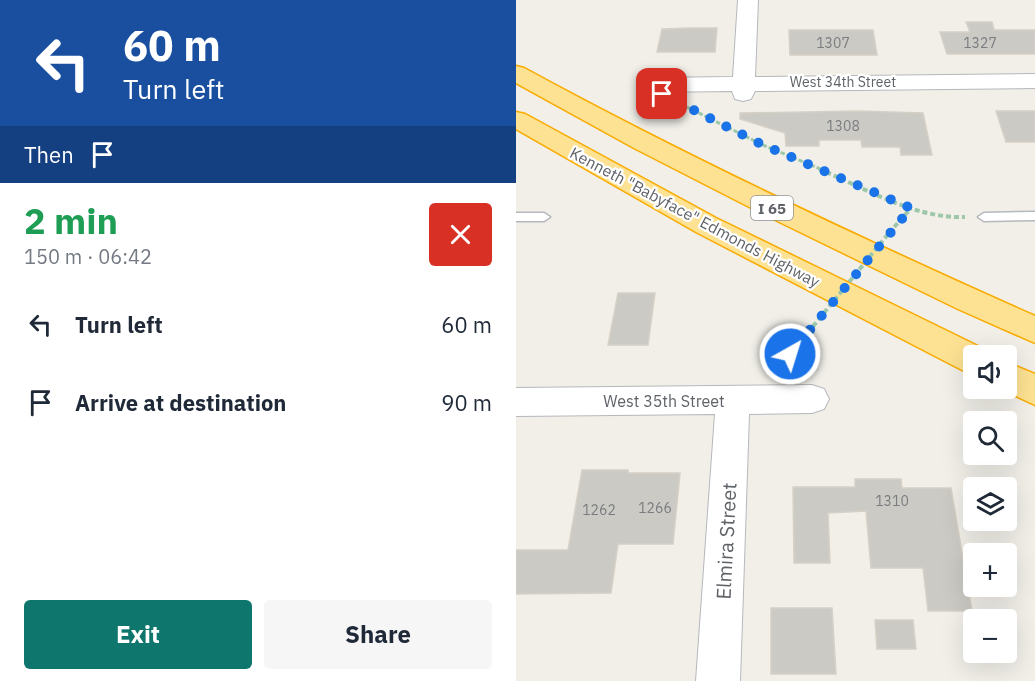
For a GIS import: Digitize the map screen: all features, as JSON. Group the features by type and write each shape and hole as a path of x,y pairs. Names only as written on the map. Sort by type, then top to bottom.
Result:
{"highway":[{"name":"I 65","path":"516,73 715,179 1035,330"},
{"name":"Kenneth \"Babyface\" Edmonds Highway","path":"516,118 716,231 963,354"},
{"path":"1017,381 1035,390"}],"street":[{"path":"744,88 748,0"},
{"name":"West 34th Street","path":"650,85 744,88 1035,81"},
{"name":"West 35th Street","path":"516,402 812,399"},
{"name":"Elmira Street","path":"718,681 734,401"}],"lane":[{"path":"984,217 1035,216"},
{"path":"516,217 544,217"}],"path":[{"path":"683,105 763,145 911,208 944,218 984,217"},
{"path":"790,354 911,208"}],"building":[{"path":"966,22 992,22 994,30 1035,30 1035,54 947,54 940,32 970,32"},
{"path":"717,28 715,52 657,52 662,29"},
{"path":"789,30 873,30 877,55 790,55"},
{"path":"858,111 923,113 932,155 901,155 900,147 862,147 861,140 819,140 819,146 786,146 785,133 740,119 740,113"},
{"path":"996,111 1035,111 1035,142 1006,142"},
{"path":"618,293 655,293 648,345 608,345"},
{"path":"582,470 680,473 673,544 618,544 611,593 516,594 516,550 568,550"},
{"path":"855,479 901,479 902,488 951,488 963,558 963,597 970,597 972,609 928,611 923,568 871,568 866,511 828,513 830,563 794,563 793,487 855,487"},
{"path":"771,608 832,608 836,674 771,674"},
{"path":"875,620 913,620 916,649 877,649"}],"route":[{"path":"662,94 763,145 911,208 790,354"}]}
